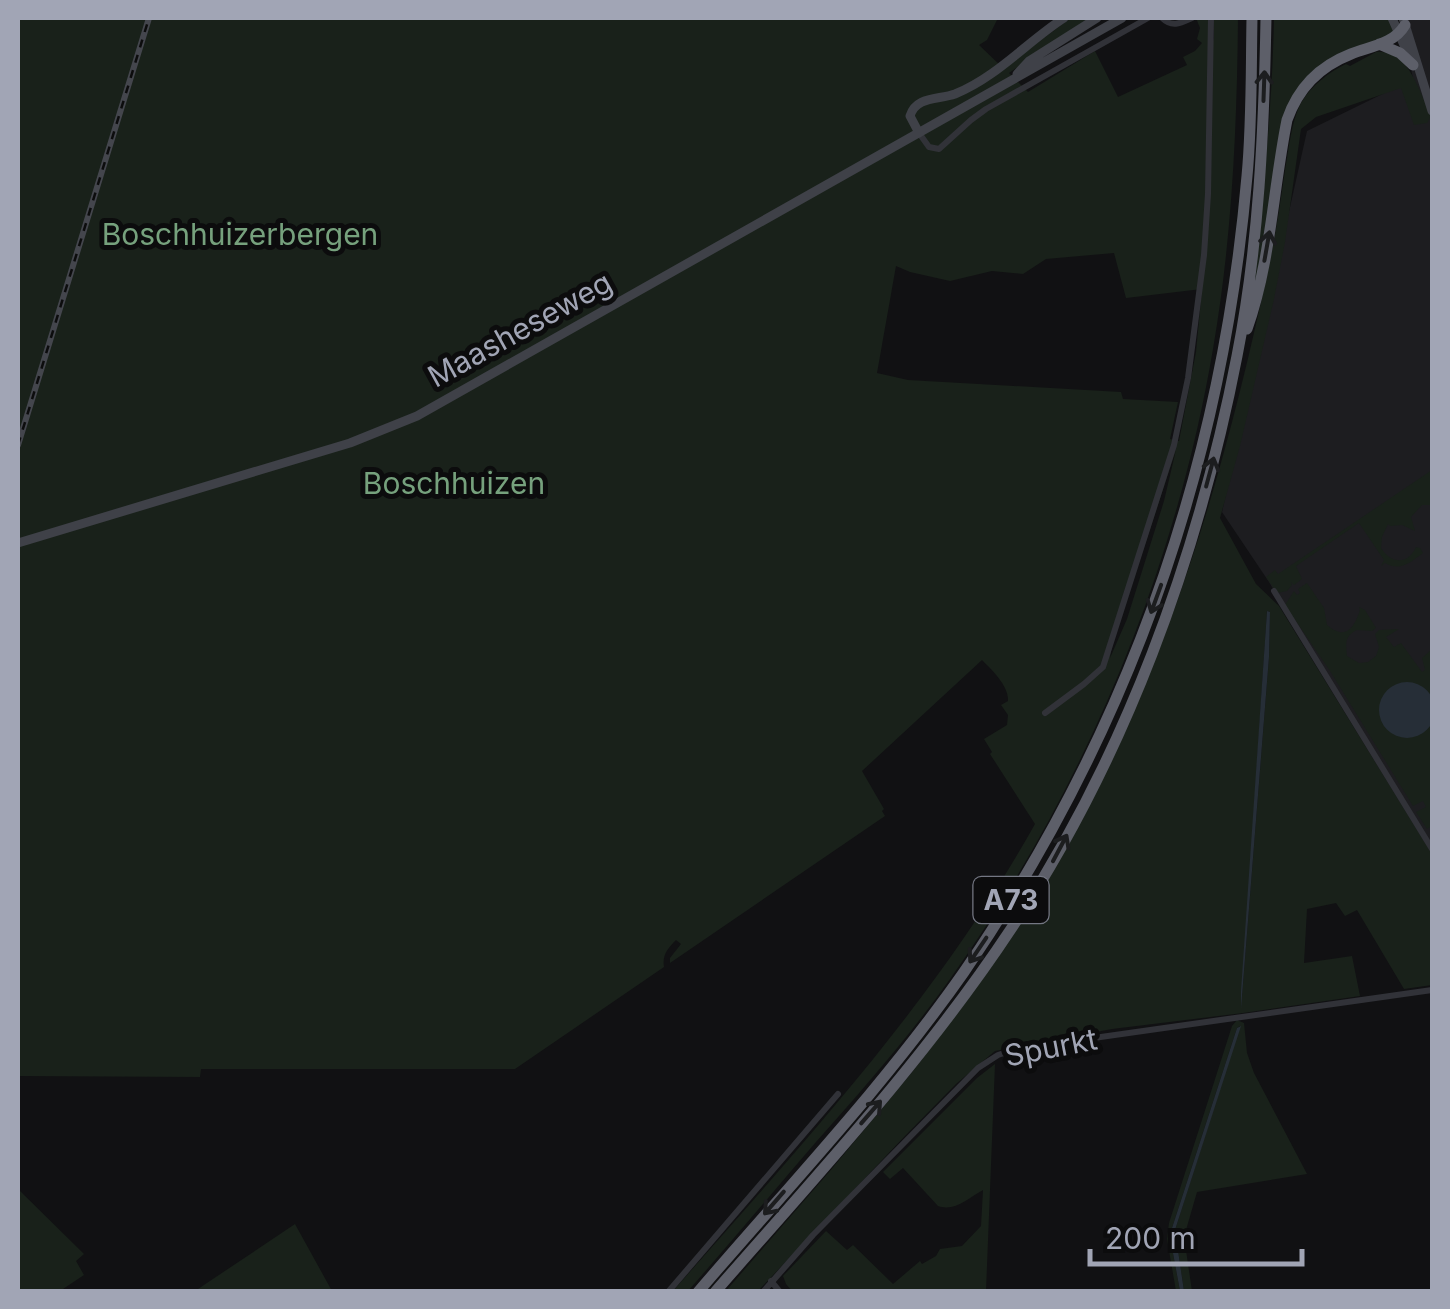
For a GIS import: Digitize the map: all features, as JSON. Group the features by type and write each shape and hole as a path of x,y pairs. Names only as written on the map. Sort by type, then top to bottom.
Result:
{"highway":[{"name":"A73","path":"698,1292 897,1060 962,974 1044,845 1130,669 1177,538 1216,396 1226,343 1248,173 1252,18"},
{"name":"A73","path":"715,1292 918,1056 1012,927 1056,856 1141,679 1171,599 1212,464 1237,357 1256,214 1266,18"},
{"name":"A73","path":"1237,357 1255,306 1291,108 1306,85 1327,66 1379,44 1402,26"},
{"path":"1379,44 1400,52 1413,65"}],"main road":[{"path":"919,133 910,116 914,106 972,86 1064,18"},
{"name":"Maasheseweg","path":"1011,79 1029,61 1097,18"},
{"name":"Maasheseweg","path":"18,543 350,443 404,422 1122,18"},
{"path":"1392,18 1402,26 1418,60 1432,111"},
{"path":"1402,26 1423,84"}],"street":[{"path":"919,133 929,147 939,149 986,108 1148,18"},
{"path":"1162,18 1172,24 1192,18"},
{"path":"1045,713 1103,667 1174,445 1188,378 1204,255 1211,18"},
{"path":"1274,592 1432,849"},
{"name":"Spurkt","path":"763,1292 978,1068 998,1055 1016,1049 1432,990"},
{"path":"668,1292 838,1094"},
{"path":"771,1282 780,1292"}],"shaded area":[{"path":"1402,18 1432,18 1432,850 1222,512 1307,131 1413,79"},
{"path":"1267,611 1269,657 1241,1009 1241,991"},
{"path":"1407,682 1427,690 1435,710 1427,730 1407,738 1387,730 1379,710 1387,690"},
{"path":"1241,1026 1175,1230 1184,1291 1180,1291 1170,1237 1172,1228 1237,1028"}],"green space":[{"name":"Boschhuizen","path":"18,18 998,18 987,40 979,45 1003,68 1071,18 1089,18 1009,73 1028,92 1095,51 1118,97 1187,65 1183,57 1202,43 1197,39 1200,28 1196,18 1208,18 1214,41 1214,18 1238,18 1232,183 1213,349 1174,516 1117,679 1041,834 950,979 885,1062 688,1291 673,1291 820,1123 912,1009 956,950 1035,824 984,739 1007,725 1008,715 1001,705 1008,701 1008,695 982,660 862,771 885,816 670,963 681,944 676,940 666,952 664,967 515,1069 201,1069 200,1077 18,1076","holes":["1114,253 1126,298 1202,289 1196,352 1179,441 1170,439 1178,402 1123,399 1121,392 908,380 877,373 896,266 950,281 992,271 1023,274 1046,259","1176,450 1127,619 1110,658 1112,645"]},
{"path":"1274,18 1389,18 1395,34 1341,55 1299,88 1249,319 1262,206"},
{"path":"1376,52 1397,57 1411,74 1431,116 1427,123 1414,125 1401,88 1316,117 1301,129 1274,299 1220,518 1256,584 1279,606 1432,854 1432,985 1404,989 1357,910 1345,916 1336,903 1307,909 1304,963 1352,956 1360,996 1112,1029 995,1051 956,1084 758,1291 725,1292 913,1071 975,990 1136,705 1178,600 1228,439 1270,262 1295,119 1315,85 1340,67","holes":["1267,611 1269,657 1241,1009"]},
{"path":"1432,470 1432,505 1422,505 1411,517 1415,531 1388,524 1382,537 1381,548 1394,559 1409,557 1416,547 1423,553 1405,565 1381,566 1384,560 1359,523 1296,566 1302,579 1294,585 1291,582 1287,591 1277,593 1266,577 1275,570 1278,574"},
{"path":"1307,583 1324,608 1327,625 1334,630 1348,630 1359,607 1365,610 1376,628 1357,630 1346,644 1347,656 1359,663 1376,656 1379,647 1375,634 1379,630 1399,629 1386,637 1394,647 1401,643 1422,672 1422,658 1432,649 1432,826 1427,829 1416,812 1426,807 1423,801 1413,806 1285,605 1294,591 1297,595 1298,589"},
{"path":"1237,1020 1244,1023 1254,1073 1307,1174 1197,1192 1184,1237 1192,1291 1184,1291 1175,1230 1240,1026 1172,1228 1170,1237 1180,1291 1176,1291 1167,1239 1169,1223"},
{"path":"995,1064 986,1291 792,1291 783,1276 826,1231 847,1250 853,1245 893,1284 920,1261 922,1264 936,1256 940,1249 962,1246 981,1226 983,1190 950,1207 938,1206 903,1168 890,1179 883,1172"},
{"path":"18,1189 84,1254 76,1261 84,1275 60,1291 18,1291"},
{"path":"295,1224 332,1291 195,1291"}],"railway":[{"path":"18,445 149,18"}],"park label":[{"name":"Boschhuizerbergen","path":"240,235"}]}
